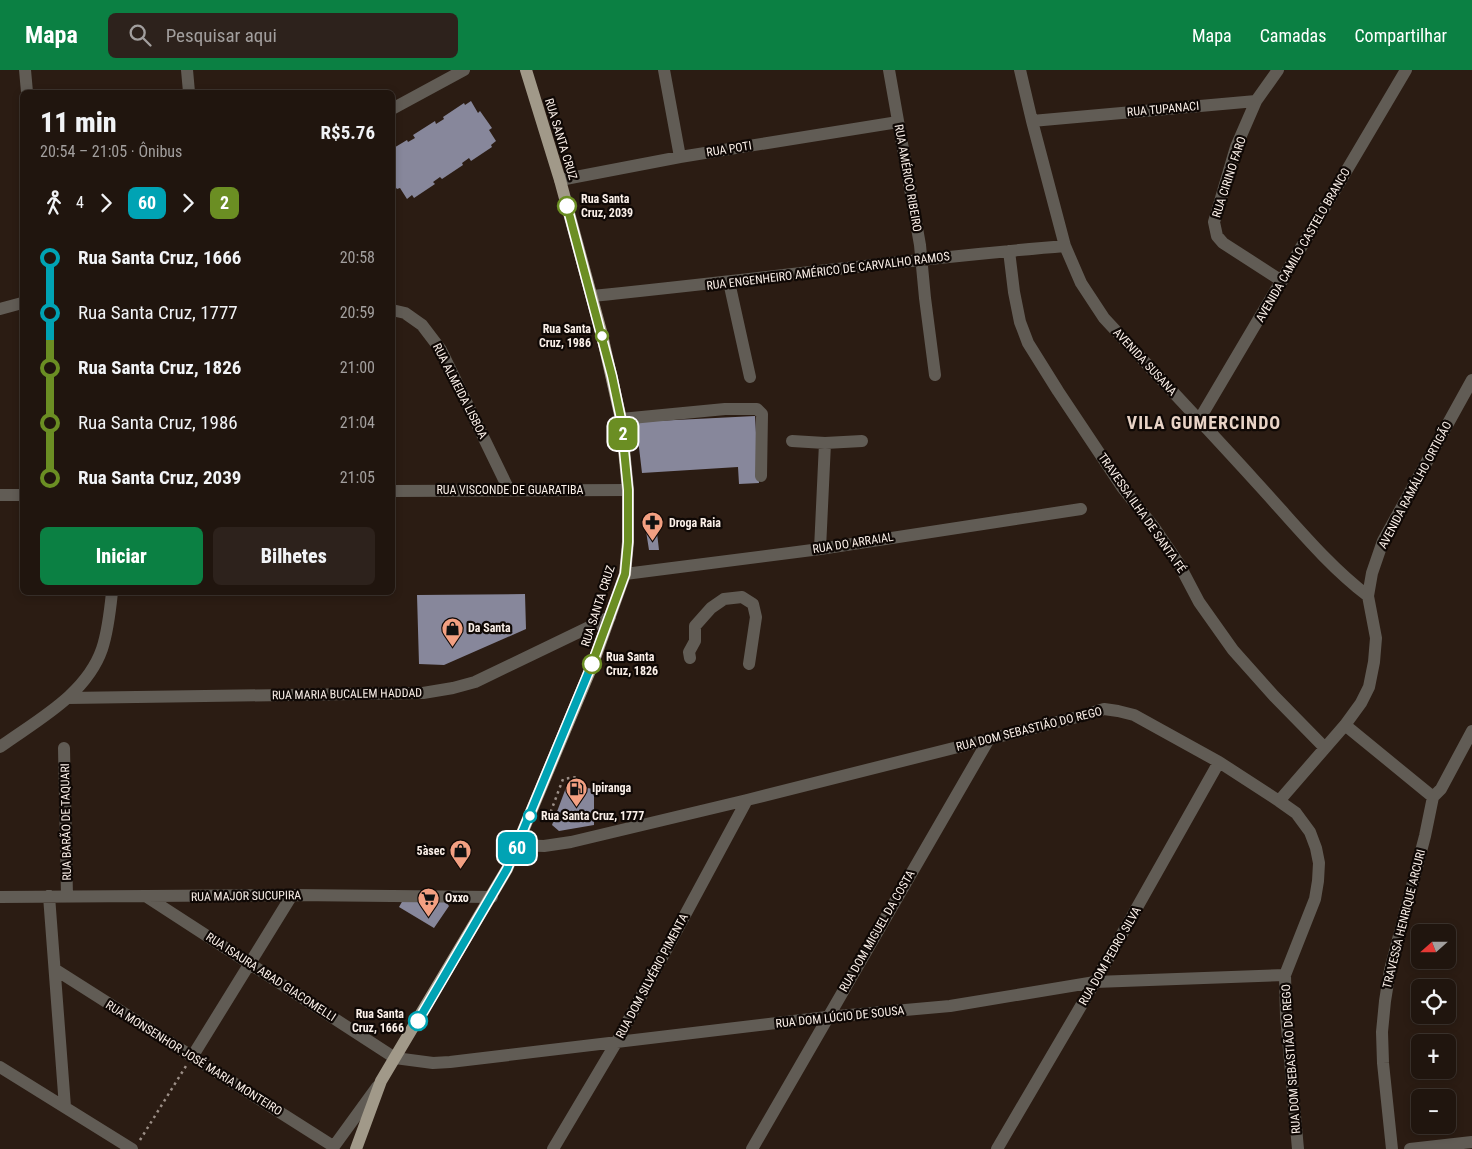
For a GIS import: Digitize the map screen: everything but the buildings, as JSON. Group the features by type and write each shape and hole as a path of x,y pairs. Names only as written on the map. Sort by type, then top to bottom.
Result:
{"main road":[{"name":"RUA SANTA CRUZ","path":"356,1149 381,1081 492,898 518,846 610,617 625,574 628,542 628,490 621,419 592,296 560,180 526,70"}],"street":[{"path":"25,70 27,90"},
{"path":"187,70 189,90"},
{"path":"664,70 680,156"},
{"name":"RUA AMÉRICO RIBEIRO","path":"889,70 920,245 935,375"},
{"name":"AVENIDA SUSANA","path":"1020,70 1065,246 1081,283 1092,302 1104,318 1320,552 1342,575 1368,596"},
{"path":"1256,101 1278,70"},
{"name":"AVENIDA CAMILO CASTELO BRANCO","path":"1199,420 1406,70"},
{"path":"395,107 458,71"},
{"name":"RUA TUPANACI","path":"1032,121 1256,101"},
{"name":"RUA CIRINO FARO","path":"1256,101 1236,147 1214,222 1217,236 1223,243 1282,281"},
{"name":"RUA POTI","path":"560,180 680,156 898,122"},
{"name":"RUA ENGENHEIRO AMÉRICO DE CARVALHO RAMOS","path":"592,296 1065,246"},
{"name":"TRAVESSA ILHA DE SANTA FÉ","path":"1009,251 1020,322 1028,343 1058,391 1122,487 1153,526 1179,564 1199,602 1233,650 1274,696 1326,748"},
{"path":"729,282 750,377"},
{"path":"0,309 20,304"},
{"name":"RUA ALMEIDA LISBOA","path":"395,311 404,313 422,325 441,350 509,490"},
{"name":"AVENIDA RAMÁLHO ORTIGÃO","path":"1279,801 1345,725 1361,703 1369,687 1376,638 1368,596 1372,573 1383,542 1472,380"},
{"path":"621,419 724,409 757,409 762,414 761,476"},
{"path":"792,442 862,441"},
{"path":"820,549 825,443"},
{"name":"RUA VISCONDE DE GUARATIBA","path":"395,491 628,490"},
{"path":"0,495 20,495"},
{"name":"RUA DO ARRAIAL","path":"625,574 820,549 1081,509"},
{"path":"0,747 68,698 88,674 102,651 109,624 112,595"},
{"path":"690,658 689,652 695,641 694,626 711,608 724,598 742,597 753,604 756,617 749,664"},
{"name":"RUA MARIA BUCALEM HADDAD","path":"68,698 413,693 438,690 475,682 610,617"},
{"name":"RUA DOM SEBASTIÃO DO REGO","path":"518,846 557,845 747,800 1104,709 1118,710 1134,716 1219,762 1279,801 1296,813 1310,832 1319,863 1315,899 1285,975 1286,1016 1298,1149"},
{"path":"1345,725 1433,797"},
{"name":"TRAVESSA HENRIQUE ARCURI","path":"1392,1149 1383,1063 1384,1000 1433,797 1441,789 1472,731"},
{"name":"RUA DOM MIGUEL DA COSTA","path":"752,1149 988,739"},
{"name":"RUA BARÃO DE TAQUARI","path":"64,748 67,896"},
{"name":"RUA DOM PEDRO SILVA","path":"997,1149 1095,982 1219,762"},
{"name":"RUA DOM SILVÉRIO PIMENTA","path":"553,1149 616,1043 747,800"},
{"path":"49,896 65,1107"},
{"path":"192,1057 292,896"},
{"name":"RUA MAJOR SUCUPIRA","path":"0,897 292,896 492,898"},
{"name":"RUA ISAURA ABAD GIACOMELLI","path":"147,897 395,1058"},
{"name":"RUA MONSENHOR JOSÉ MARIA MONTEIRO","path":"56,970 332,1148"},
{"name":"RUA DOM LÚCIO DE SOUSA","path":"395,1058 450,1062 827,1017 950,1006 1095,982 1285,975"},
{"path":"0,1067 65,1107 136,1145"},
{"name":"RUA SANTA CRUZ","path":"332,1148 381,1081"},
{"path":"1410,1149 1472,1142"}],"path":[{"path":"532,812 548,819 563,779 577,777"},
{"path":"136,1145 192,1057"}],"bus line":[{"name":"2","path":"567,206 612,376 621,419 628,490 628,542 625,574 592,664"},
{"name":"60","path":"418,1021 492,898 507,869 592,664"}],"place":[{"name":"Rua Santa Cruz, 2039","path":"567,206"},
{"name":"Rua Santa Cruz, 1986","path":"602,336"},
{"name":"Droga Raia","path":"653,542"},
{"name":"Da Santa","path":"452,647"},
{"name":"Rua Santa Cruz, 1826","path":"592,664"},
{"name":"Ipiranga","path":"576,807"},
{"name":"Rua Santa Cruz, 1777","path":"530,816"},
{"name":"5àsec","path":"461,870"},
{"name":"Oxxo","path":"429,917"},
{"name":"Rua Santa Cruz, 1666","path":"418,1021"}],"district":[{"name":"VILA GUMERCINDO","path":"1204,423"}]}
